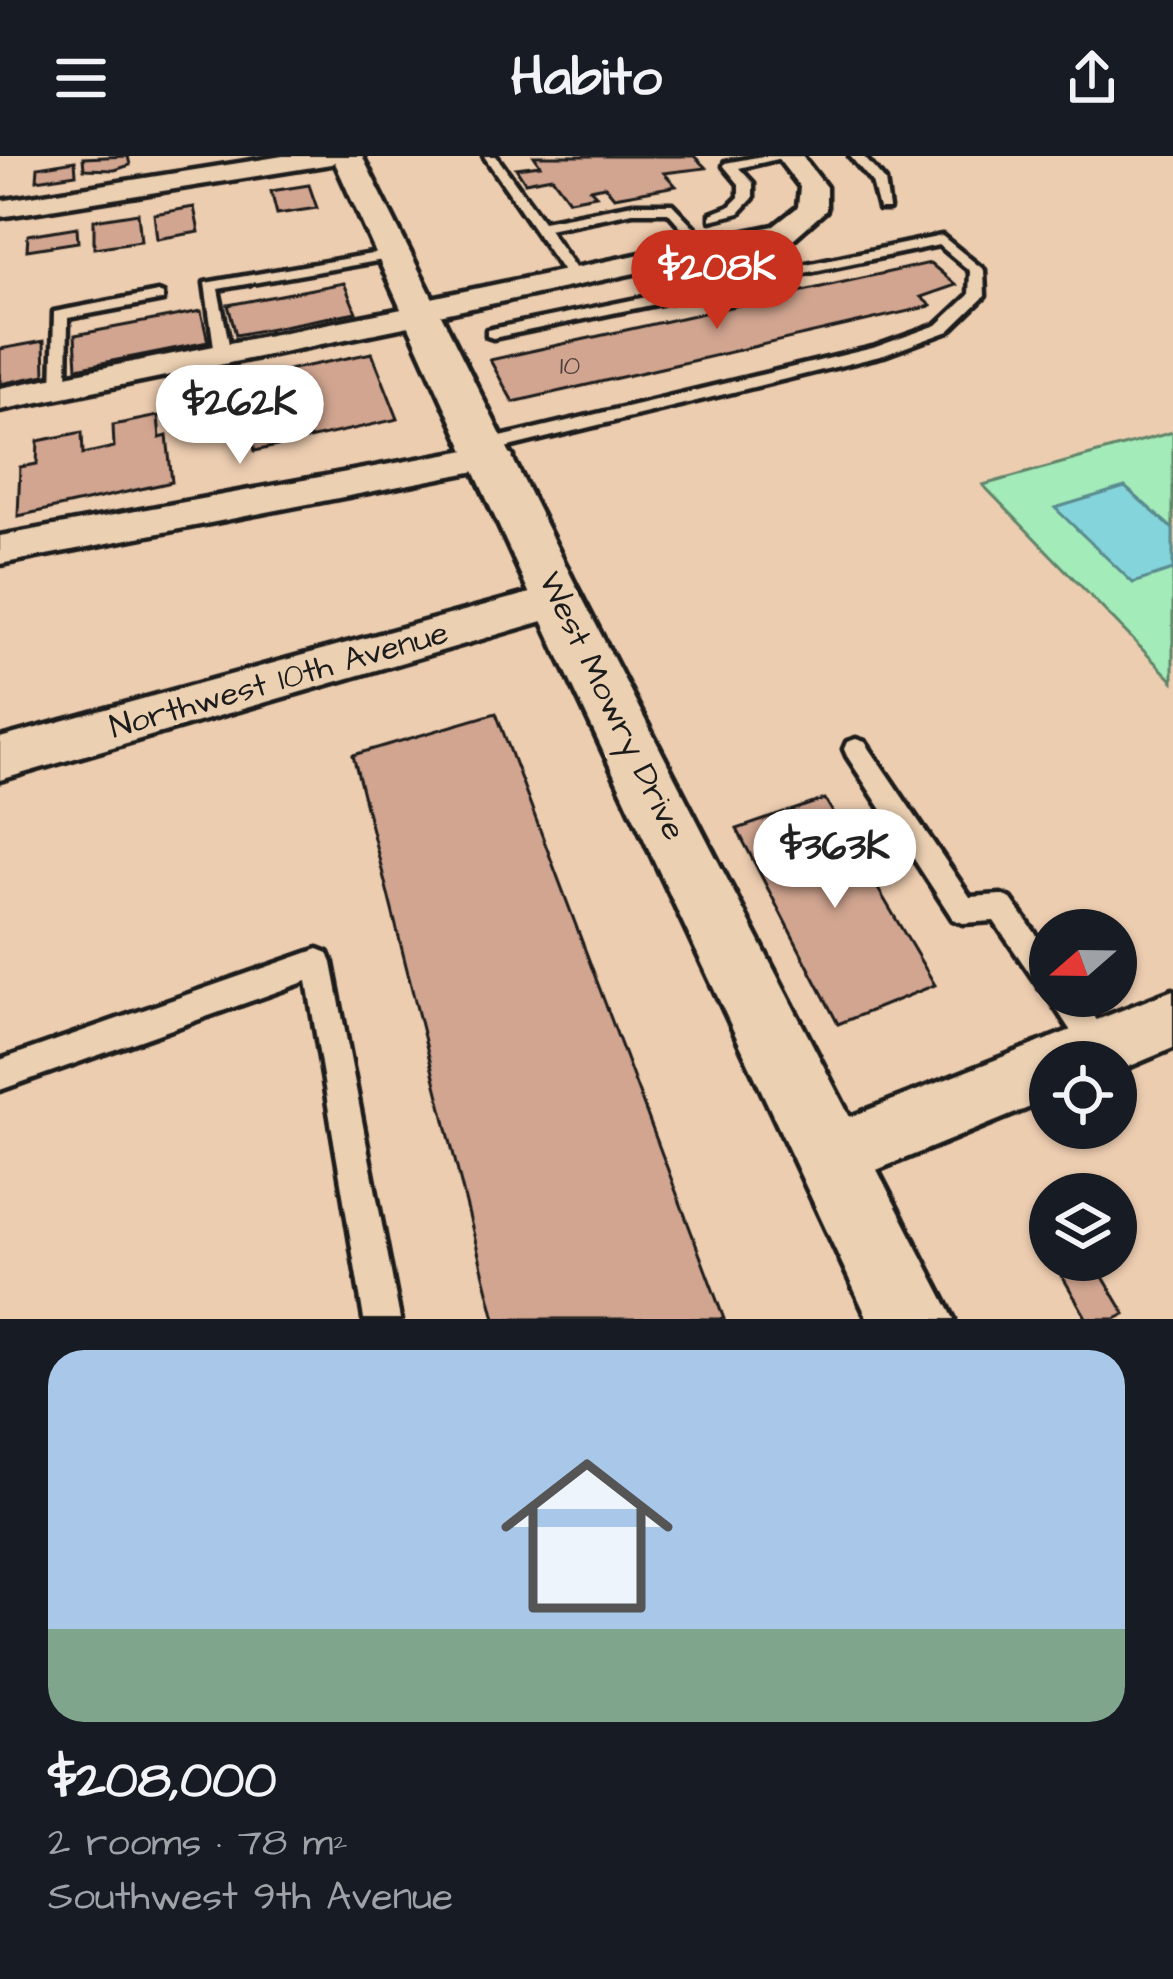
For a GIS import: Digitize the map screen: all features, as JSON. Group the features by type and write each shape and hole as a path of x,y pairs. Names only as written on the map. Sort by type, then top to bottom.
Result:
{"street":[{"path":"0,209 286,159 331,156"},
{"name":"West Mowry Drive","path":"347,156 559,601 912,1319"},
{"path":"0,399 782,233 812,210 813,187 787,156"},
{"path":"0,550 491,452"},
{"name":"Northwest 10th Avenue","path":"0,759 559,601"},
{"path":"1119,1041 1173,1019"},
{"path":"835,1155 1029,1077"}],"lane":[{"path":"490,156 574,279"},
{"path":"725,161 787,156"},
{"path":"856,156 878,182 884,206"},
{"path":"716,217 746,199 746,183 725,161"},
{"path":"539,226 633,208 672,208 747,280"},
{"path":"491,452 878,352 943,328 977,296 976,270 942,240 493,333"},
{"path":"223,355 210,286 395,254"},
{"path":"527,289 550,321"},
{"path":"58,388 60,315 158,297"},
{"path":"856,749 963,910 1001,908 1029,947"},
{"path":"0,1075 318,963 382,1319"}],"green space":[{"path":"1173,432 1173,681 983,485"}],"water":[{"path":"1125,487 1173,529 1173,570 1133,583 1055,508"}],"building":[{"path":"128,156 130,165 115,170 84,169 83,158"},
{"path":"534,156 694,156 706,168 664,173 676,186 614,197 605,186 590,189 596,195 569,200 552,177 525,182 516,168 540,165"},
{"path":"75,161 76,174 37,180 38,167"},
{"path":"309,185 317,208 277,214 271,191"},
{"path":"194,207 199,232 157,239 154,214"},
{"path":"138,213 141,241 94,248 94,220"},
{"path":"77,227 78,242 27,250 28,235"},
{"path":"930,263 956,285 921,297 931,306 513,402 490,360"},
{"path":"344,283 356,312 236,335 228,305"},
{"path":"201,311 208,342 77,368 75,335"},
{"path":"44,341 45,375 0,384 0,349"},
{"path":"372,353 398,419 255,451 239,380"},
{"path":"158,416 160,438 167,436 172,482 18,516 20,467 37,464 38,441 82,432 83,454 114,447 113,425"},
{"path":"496,713 724,1319 495,1319 353,755"},
{"path":"825,799 935,985 838,1024 737,829"},
{"path":"1065,1281 1105,1281 1125,1314 1115,1319 1087,1319"}]}
